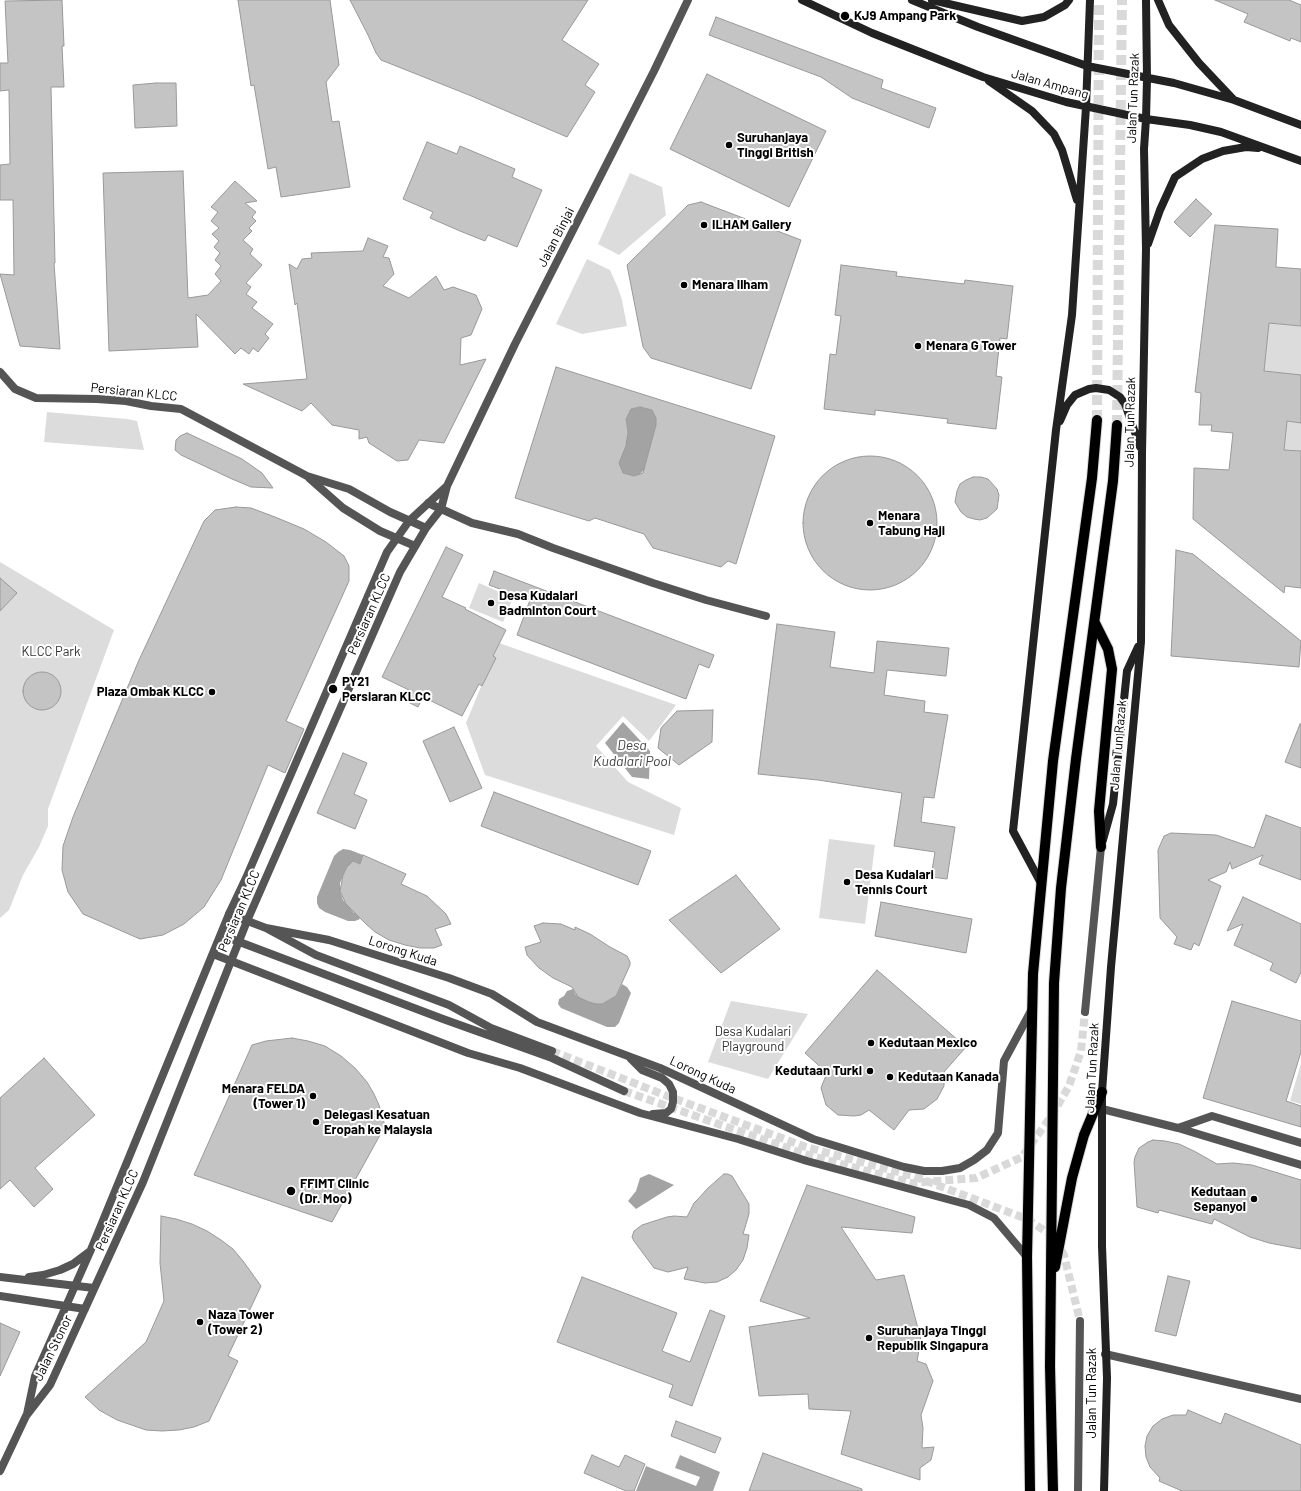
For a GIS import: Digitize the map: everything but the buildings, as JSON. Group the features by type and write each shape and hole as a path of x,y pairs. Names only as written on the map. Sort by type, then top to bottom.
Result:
{"main road":[{"name":"Jalan Ampang","path":"802,0 872,34 983,77 1086,107 1222,132 1301,160"},
{"name":"Jalan Ampang","path":"912,0 978,27 1086,66 1174,83 1234,100 1301,125"},
{"path":"932,0 1022,21 1044,17 1064,5 1069,0"},
{"path":"1042,884 1013,832 1056,430 1072,315 1086,107 1086,66 1090,0"},
{"name":"Jalan Tun Razak","path":"1104,1491 1107,1378 1102,1246 1102,1092 1111,967 1140,642 1146,249 1144,149 1147,79 1146,0"},
{"path":"1158,0 1169,25 1199,63 1234,100"},
{"path":"983,77 1032,111 1054,134 1062,150 1079,206"},
{"path":"1146,249 1160,210 1175,177 1202,159 1223,151 1246,147 1269,149"},
{"path":"1056,430 1067,405 1076,395 1089,389 1096,388 1109,390 1120,398 1125,404 1142,453"},
{"path":"1030,1491 1027,1257 1033,974 1053,761 1092,478 1097,420"},
{"name":"Jalan Tun Razak","path":"1053,1491 1050,1295 1054,983 1063,873 1076,759 1113,481 1117,426"},
{"path":"1095,622 1108,649 1112,669 1099,811 1101,847"},
{"path":"1101,847 1113,804 1126,671 1140,642"},
{"path":"1050,1295 1072,1178 1084,1135 1102,1092"}],"street":[{"name":"Jalan Binjai","path":"447,486 522,331 654,71 688,0"},
{"name":"Persiaran KLCC","path":"0,372 14,388 36,398 126,401 151,406 182,409 307,476 349,489 409,521 426,528"},
{"name":"Persiaran KLCC","path":"307,476 343,508 380,531 415,546"},
{"name":"Persiaran KLCC","path":"66,1306 90,1252 221,935 387,552 409,521 447,486"},
{"name":"Persiaran KLCC","path":"85,1309 143,1182 238,942 400,572 426,528 441,509 447,486"},
{"path":"428,503 472,523 518,534 553,548 653,583 712,602 766,616"},
{"path":"1085,1012 1101,847"},
{"name":"Lorong Kuda","path":"230,914 266,928 316,955 448,1005 491,1028 552,1051"},
{"name":"Lorong Kuda","path":"266,928 329,940 449,978 492,994 537,1022 660,1068 813,1139 904,1167 924,1171 942,1171 960,1168 987,1150 998,1133 1004,1061 1032,1009"},
{"path":"221,935 443,1019 552,1058 624,1091"},
{"path":"213,954 468,1053 520,1068 640,1113 738,1138 807,1161 969,1205 994,1218 1027,1257"},
{"path":"629,1057 642,1070 662,1078 669,1084 673,1092 673,1102 671,1108 666,1113 640,1113"},
{"path":"1102,1109 1178,1128 1301,1165"},
{"path":"1178,1128 1212,1116 1301,1143"},
{"name":"Persiaran KLCC","path":"16,1279 43,1275 60,1270 73,1264 90,1252"},
{"name":"Persiaran KLCC","path":"0,1277 94,1288"},
{"path":"0,1296 85,1309"},
{"name":"Jalan Stonor","path":"26,1416 35,1376 66,1306"},
{"name":"Jalan Stonor","path":"0,1471 26,1416 50,1385 85,1309"},
{"path":"1078,1491 1080,1322"},
{"path":"1105,1354 1301,1399"}],"green space":[{"path":"630,173 662,187 666,215 619,255 598,244"},
{"path":"587,259 610,270 622,300 627,326 582,334 556,324"},
{"path":"1269,323 1301,326 1301,375 1264,371"},
{"path":"47,412 137,421 144,450 44,442"},
{"path":"1287,421 1301,423 1301,451 1284,450"},
{"name":"KLCC Park","path":"0,562 114,630 48,809 48,826 39,847 23,875 9,910 0,918"},
{"name":"Desa Kudalari Badminton Court","path":"479,583 513,598 503,622 469,608"},
{"path":"499,643 676,705 649,741 623,716 596,746 628,782 681,808 674,835 485,775 466,723"},
{"name":"Desa Kudalari Tennis Court","path":"829,839 875,845 865,924 819,918"},
{"name":"Desa Kudalari Playground","path":"731,1001 808,1014 768,1079 708,1062"},
{"path":"1301,1063 1301,1104 1290,1101"}],"water":[{"path":"640,407 652,410 656,418 656,425 644,470 640,474 634,476 623,473 619,463 628,432 626,419 631,409"},
{"name":"Desa Kudalari Pool","path":"623,722 650,751 649,779 632,777 605,743"},
{"path":"343,849 363,855 360,864 353,861 347,867 340,883 340,891 343,900 354,913 356,912 360,919 355,921 348,921 325,912 319,908 317,903 317,897 334,856"},
{"path":"622,984 627,987 631,993 619,1023 615,1027 607,1027 561,1008 558,1004 559,999 564,996 567,991 573,989 576,995 581,998 592,1003 602,1004 616,996"},
{"path":"649,1174 674,1185 636,1209 628,1201 636,1191 640,1178"},
{"path":"680,1455 720,1472 713,1491 636,1491 646,1466 696,1486 700,1477 675,1468"}],"tunnel":[{"path":"1097,420 1099,0"},
{"path":"1117,425 1122,0"},
{"path":"624,1091 804,1154 911,1183 976,1178 1022,1157 1052,1115 1069,1086 1081,1051 1085,1012"},
{"path":"552,1051 662,1094 806,1147 913,1176 1027,1219 1048,1233 1058,1244 1064,1255 1080,1321"}],"place":[{"name":"KJ9 Ampang Park","path":"845,16"},
{"name":"Suruhanjaya Tinggi British","path":"729,145"},
{"name":"ILHAM Gallery","path":"704,225"},
{"name":"Menara Ilham","path":"684,285"},
{"name":"Menara G Tower","path":"918,346"},
{"name":"Menara Tabung Haji","path":"870,523"},
{"name":"Desa Kudalari Badminton Court","path":"491,603"},
{"name":"PY21 Persiaran KLCC","path":"333,689"},
{"name":"Plaza Ombak KLCC","path":"212,692"},
{"name":"Desa Kudalari Tennis Court","path":"847,882"},
{"name":"Kedutaan Mexico","path":"871,1043"},
{"name":"Kedutaan Turki","path":"870,1071"},
{"name":"Kedutaan Kanada","path":"890,1077"},
{"name":"Menara FELDA (Tower 1)","path":"313,1096"},
{"name":"Delegasi Kesatuan Eropah ke Malaysia","path":"316,1122"},
{"name":"FFIMT Clinic (Dr. Moo)","path":"291,1191"},
{"name":"Kedutaan Sepanyol","path":"1254,1199"},
{"name":"Naza Tower (Tower 2)","path":"200,1322"},
{"name":"Suruhanjaya Tinggi Republik Singapura","path":"869,1338"}]}
